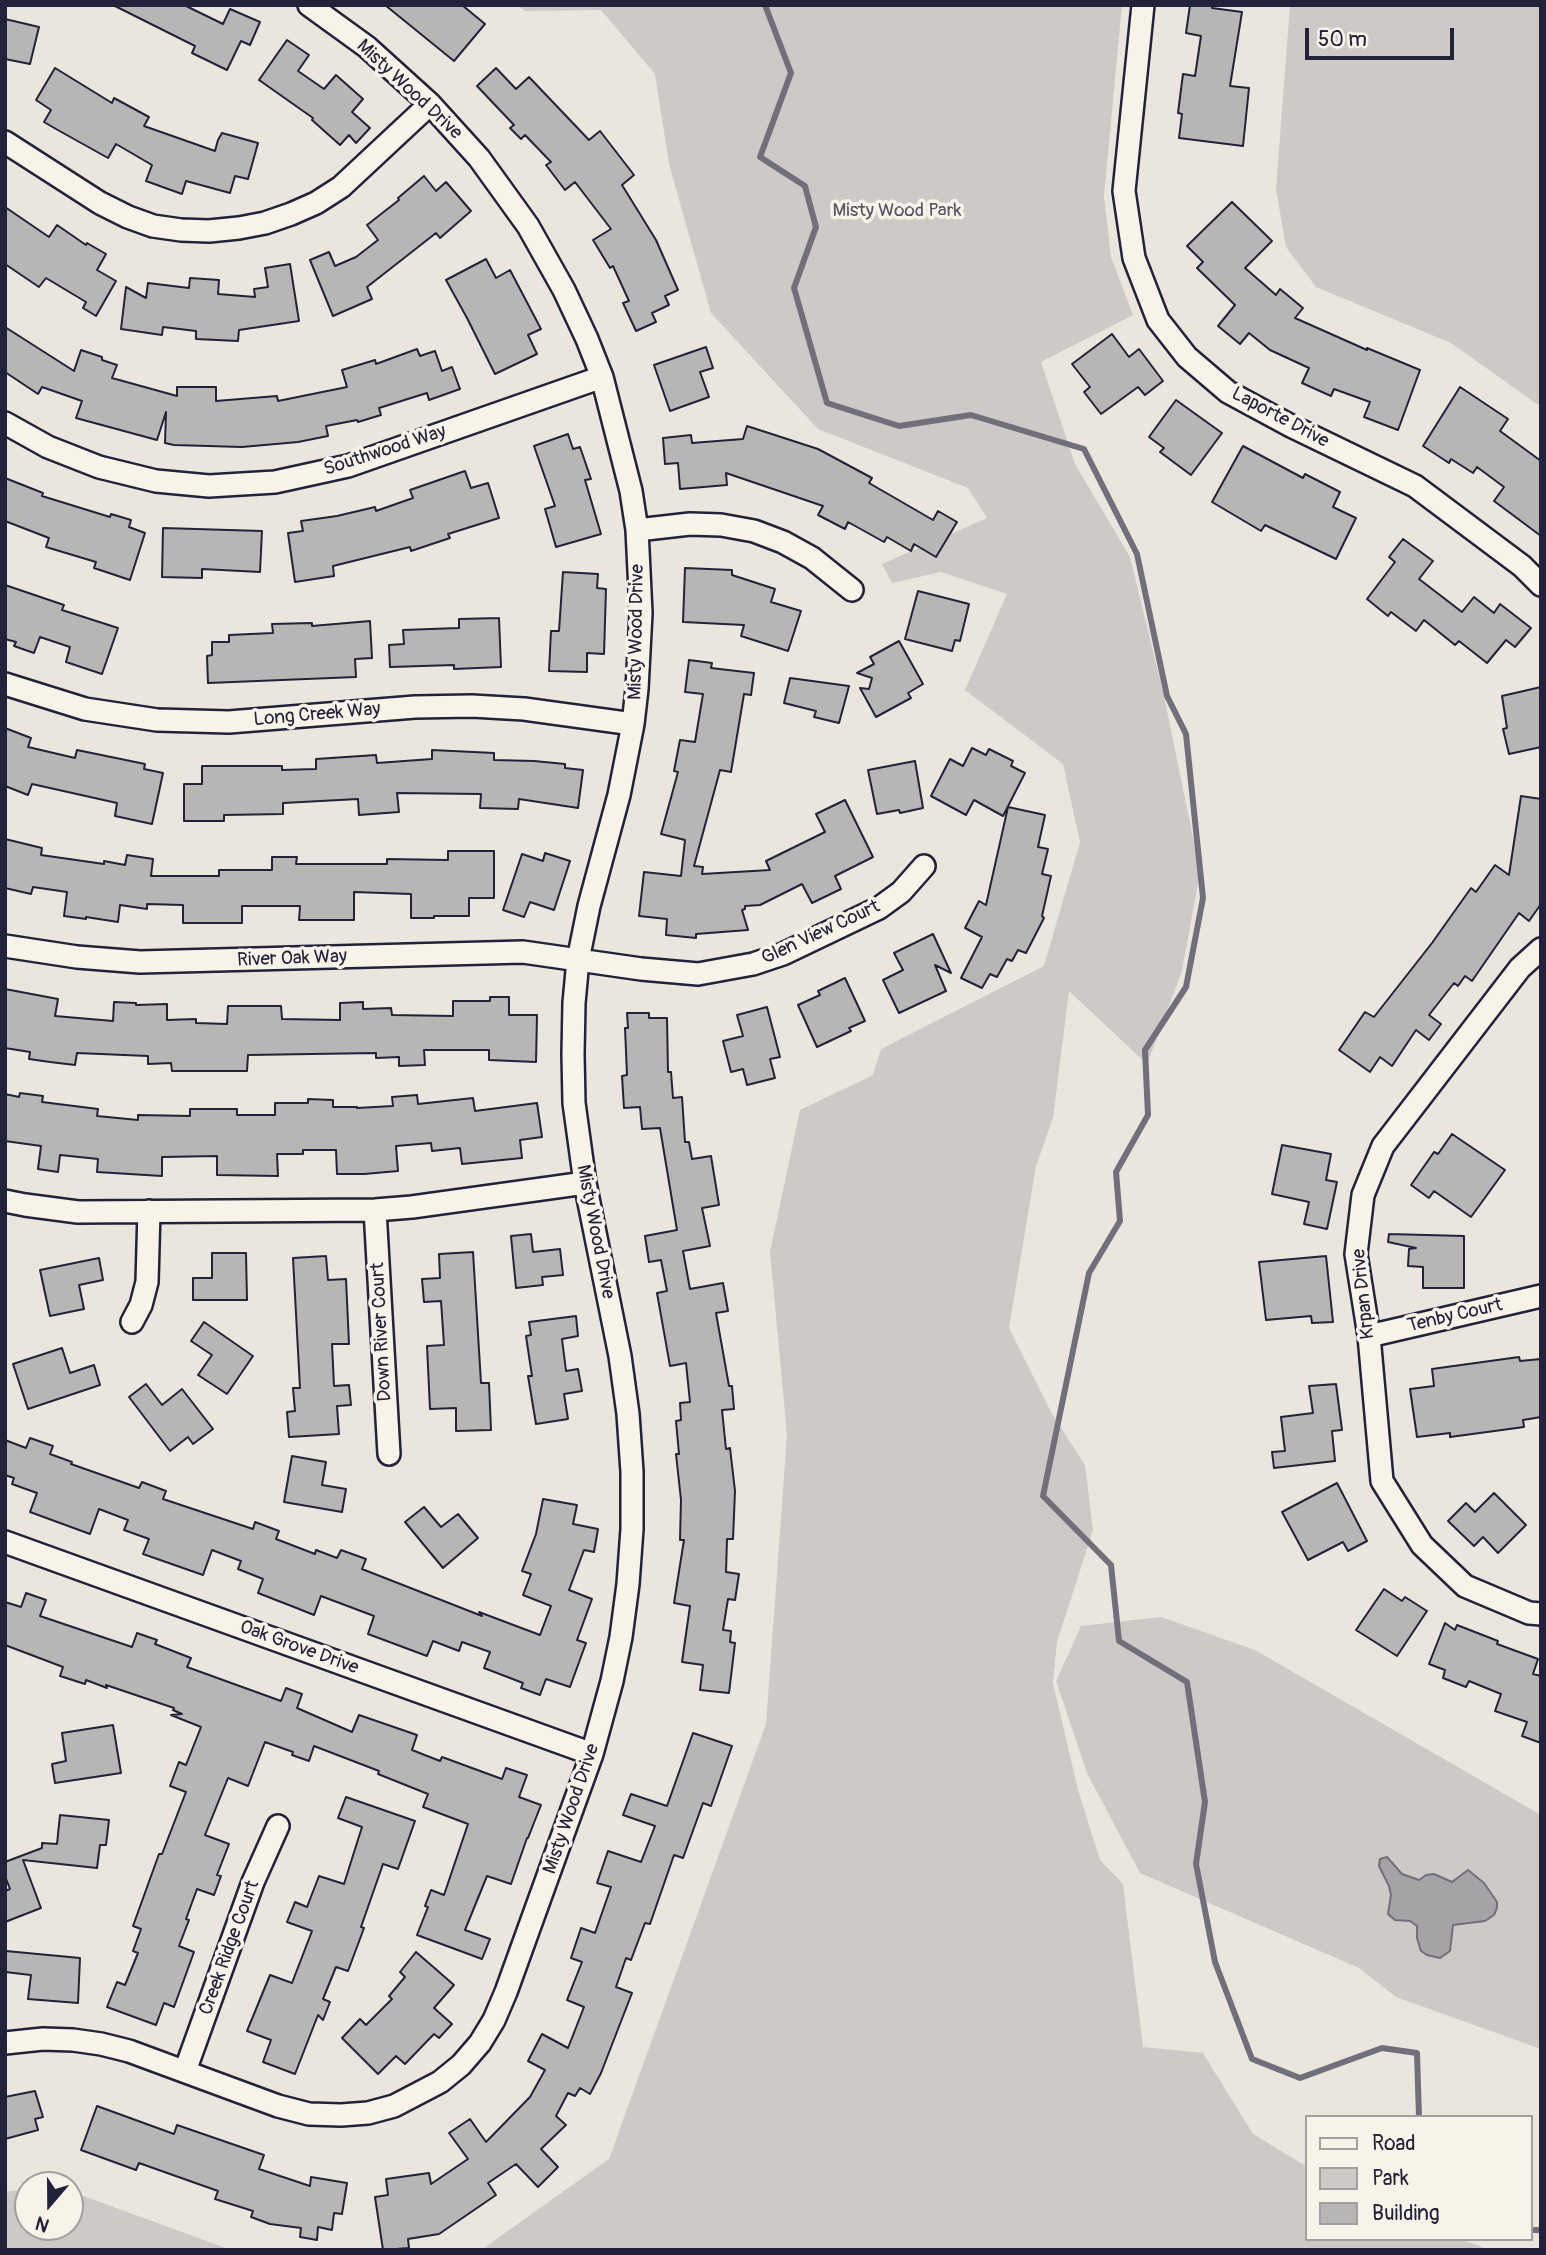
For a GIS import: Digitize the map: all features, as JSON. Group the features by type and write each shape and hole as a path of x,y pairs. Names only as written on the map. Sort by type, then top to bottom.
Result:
{"street":[{"name":"Misty Wood Drive","path":"5,2043 43,2039 101,2044 185,2071 278,2106 309,2114 368,2113 394,2106 440,2082 461,2065 480,2043 506,1992 592,1754 606,1707 621,1637 632,1529 628,1414 620,1356 585,1183 574,1103 573,1054 578,960 589,906 619,795 633,724 640,641 638,530 621,446 602,377 564,290 528,226 479,158 430,104 367,47 309,5"},
{"name":"Laporte Drive","path":"1143,5 1124,191 1134,258 1158,320 1187,357 1228,392 1415,486 1522,566 1541,585"},
{"path":"5,142 100,203 128,217 153,226 209,231 239,228 291,214 316,203 341,187 430,104"},
{"name":"Southwood Way","path":"5,423 48,447 99,467 156,481 209,486 275,482 348,466 602,377"},
{"path":"638,530 690,524 721,525 754,531 783,542 812,558 852,590"},
{"name":"Long Creek Way","path":"5,684 85,709 157,720 229,722 415,707 472,706 524,709 633,724"},
{"name":"Glen View Court","path":"578,960 698,974 753,964 783,954 879,908 901,892 924,866"},
{"name":"River Oak Way","path":"5,946 77,957 140,962 497,953 523,953 578,960"},
{"name":"Krpan Drive","path":"1541,949 1520,968 1383,1146 1363,1195 1356,1254 1369,1336 1382,1481 1422,1545 1465,1586 1528,1613 1541,1614"},
{"path":"5,1200 78,1212 375,1210 585,1183"},
{"name":"Down River Court","path":"375,1210 389,1454"},
{"path":"132,1322 141,1305 147,1282 149,1211"},
{"name":"Tenby Court","path":"1369,1336 1541,1296"},
{"name":"Oak Grove Drive","path":"5,1542 592,1754"},
{"name":"Creek Ridge Court","path":"185,2071 253,1882 278,1826"}],"green space":[{"name":"Misty Wood Park","path":"517,5 1122,5 1104,196 1111,257 1133,315 1041,362 1075,464 1130,557 1164,696 1200,872 1182,971 1147,1064 1069,991 1053,1118 1036,1166 1009,1328 1052,1414 1085,1465 1093,1530 1057,1642 1053,1683 1078,1790 1100,1860 1123,1884 1143,2047 1203,2053 1253,2134 1304,2165 1304,2241 1465,2241 1490,2250 481,2250 609,2159 766,1724 787,1435 770,1252 800,1110 873,1075 881,1049 1044,966 1080,842 1063,764 965,690 1007,594 941,572 892,583 882,564 987,518 968,488 818,429 711,313 669,164 655,74 601,10 525,11"},
{"path":"1290,5 1541,5 1541,407 1451,343 1316,287 1286,247 1276,189"},
{"path":"1161,1617 1255,1650 1541,1815 1541,2049 1396,1997 1359,1968 1140,1873 1087,1773 1056,1681 1081,1626"},
{"path":"14,2191 14,2241 84,2241 84,2196 231,2250 5,2250 5,2192"}],"shaded area":[{"path":"1387,1857 1402,1874 1419,1880 1434,1874 1452,1882 1468,1870 1484,1883 1497,1902 1494,1915 1485,1921 1453,1925 1450,1951 1440,1958 1427,1955 1421,1951 1417,1926 1410,1921 1395,1920 1388,1914 1391,1895 1379,1866 1380,1859"}],"building":[{"path":"113,5 184,5 223,24 230,9 260,22 250,45 241,41 227,70 192,53 195,46"},
{"path":"385,5 462,5 485,24 454,61"},
{"path":"1190,5 1212,5 1212,8 1242,12 1230,86 1249,88 1243,146 1179,138 1182,114 1178,113 1183,74 1195,76 1201,36 1186,33"},
{"path":"5,19 39,27 30,64 5,59"},
{"path":"287,40 309,55 298,71 324,89 336,75 363,99 352,112 370,128 356,143 349,135 340,145 312,120 313,118 259,80"},
{"path":"55,68 112,103 114,98 149,117 144,126 215,151 222,133 258,143 248,179 235,176 230,193 186,181 182,194 146,181 152,165 116,144 108,158 44,122 51,110 36,100"},
{"path":"496,68 516,89 529,77 589,140 600,131 634,175 622,185 656,240 678,290 665,296 669,305 652,313 656,322 636,331 623,303 629,301 613,266 610,268 593,240 611,229 575,182 565,190 546,165 551,162 525,135 521,139 510,128 514,125 477,86"},
{"path":"424,176 436,191 446,182 471,211 440,238 436,233 367,287 372,299 333,316 310,260 329,252 335,266 356,257 378,240 367,225"},
{"path":"1232,202 1272,241 1245,268 1276,295 1280,289 1303,308 1295,318 1420,370 1398,430 1364,417 1370,402 1334,389 1331,396 1302,383 1309,368 1270,350 1249,333 1240,344 1218,326 1235,305 1197,268 1203,262 1187,246"},
{"path":"5,207 49,237 57,225 86,245 87,243 106,254 97,270 116,281 96,316 83,308 86,302 46,278 39,287 5,264"},
{"path":"486,259 496,278 510,270 541,329 528,335 537,354 495,374 446,280"},
{"path":"290,264 299,321 239,330 238,341 196,339 196,331 163,327 162,335 121,329 126,287 146,298 148,283 189,288 190,278 219,280 218,294 255,297 254,289 268,287 265,268"},
{"path":"5,327 74,371 81,350 117,365 112,378 177,396 177,387 216,387 216,401 277,396 278,401 347,387 342,370 375,360 376,364 417,349 420,356 435,351 442,371 452,367 460,389 429,400 427,393 379,408 381,415 358,422 357,420 326,426 328,436 298,442 242,447 174,445 165,443 166,412 157,440 76,418 82,401 42,387 38,394 5,372"},
{"path":"1112,334 1129,357 1139,349 1163,381 1145,395 1138,387 1101,414 1084,392 1090,387 1072,364"},
{"path":"706,347 713,368 700,372 709,397 670,411 654,365"},
{"path":"1460,387 1508,419 1500,431 1541,461 1541,536 1494,501 1504,487 1477,467 1473,473 1451,459 1449,463 1423,446"},
{"path":"1176,400 1222,433 1191,475 1160,452 1164,448 1149,437"},
{"path":"747,426 818,449 872,478 869,483 933,520 938,511 957,522 936,557 914,544 911,551 887,537 884,542 848,522 845,529 818,515 823,506 726,473 727,485 680,489 678,463 665,464 663,438 691,435 692,443 743,439"},
{"path":"568,434 573,449 580,447 591,479 585,480 601,534 556,547 545,509 555,506 534,446"},
{"path":"1243,446 1303,478 1305,474 1340,492 1333,507 1356,518 1336,559 1265,525 1261,531 1212,502"},
{"path":"465,471 471,488 488,483 499,518 448,534 450,538 411,551 410,547 333,566 334,576 295,582 288,533 303,531 301,521 375,507 376,511 413,498 410,490"},
{"path":"5,478 43,493 42,496 110,517 111,514 131,520 129,527 145,533 130,580 94,568 96,562 46,547 49,538 5,521"},
{"path":"163,528 262,531 260,572 202,569 202,578 162,577"},
{"path":"1403,539 1433,561 1419,579 1462,612 1474,597 1494,613 1500,604 1531,628 1515,647 1506,640 1487,663 1459,641 1455,645 1424,620 1416,631 1391,612 1388,616 1367,599 1395,562 1389,557"},
{"path":"685,568 732,570 732,575 775,589 771,602 801,611 788,651 741,636 744,625 683,622"},
{"path":"563,572 598,574 597,588 606,589 604,654 587,653 587,672 549,671 551,631 559,631"},
{"path":"5,585 64,605 62,610 118,628 102,674 66,662 70,647 40,637 34,653 14,646 16,642 5,639"},
{"path":"918,591 969,604 960,641 955,640 952,651 905,639"},
{"path":"499,618 501,667 390,667 389,645 404,644 403,630 459,628 459,619"},
{"path":"370,621 372,658 355,659 356,677 208,683 207,656 212,655 212,642 229,642 229,635 273,633 272,624 312,623 312,626"},
{"path":"899,641 923,684 908,693 911,698 876,717 860,688 869,689 872,678 857,673 874,664 870,657"},
{"path":"689,660 712,663 711,668 754,673 751,695 744,694 731,772 720,770 694,866 703,867 702,874 770,870 766,861 825,832 816,814 845,800 873,857 835,876 841,889 812,903 802,884 760,905 745,906 742,910 748,930 696,934 696,938 666,935 667,919 639,916 644,872 681,876 685,840 661,834 678,772 674,771 680,740 695,742 703,694 685,692"},
{"path":"790,678 849,686 839,723 814,717 816,711 784,703"},
{"path":"1541,687 1541,747 1509,754 1503,729 1507,728 1502,696"},
{"path":"5,728 31,738 28,747 75,758 77,750 145,764 144,769 163,773 152,824 115,816 117,803 32,784 28,795 5,786"},
{"path":"972,748 986,755 989,749 1013,761 1011,766 1025,773 1003,816 974,800 966,815 931,796 950,759 963,766"},
{"path":"432,750 494,753 494,760 565,764 565,768 583,770 578,808 519,799 518,809 480,808 481,794 397,793 399,812 359,815 358,799 283,803 283,814 224,815 224,821 184,821 184,784 202,784 202,766 282,766 282,770 316,769 316,759 376,755 377,763 432,759"},
{"path":"915,761 923,808 877,814 868,770"},
{"path":"1521,796 1541,799 1541,904 1529,921 1519,913 1472,981 1465,976 1458,986 1454,983 1429,1015 1441,1024 1429,1040 1416,1030 1392,1066 1380,1057 1370,1072 1339,1050 1365,1012 1374,1017 1471,888 1476,892 1495,865 1509,875"},
{"path":"1008,807 1045,815 1038,847 1048,849 1042,874 1051,876 1042,916 1044,918 1026,953 1018,950 1012,961 1007,959 997,977 990,974 982,988 961,978 982,937 965,928 979,901 986,905"},
{"path":"5,839 42,848 41,855 104,864 104,861 125,865 127,855 153,859 151,876 219,876 219,870 272,870 272,857 297,857 296,864 387,864 387,859 448,860 448,851 494,851 494,898 469,898 469,916 434,918 411,918 411,894 354,892 354,920 299,920 300,906 242,906 242,923 183,923 183,905 147,904 147,909 120,905 118,922 86,919 64,916 67,892 33,887 31,894 5,888"},
{"path":"545,853 570,861 554,910 530,902 524,917 503,910 522,854 543,861"},
{"path":"933,934 951,973 935,965 946,991 899,1013 883,980 903,970 894,953"},
{"path":"845,978 865,1021 849,1028 851,1031 817,1047 798,1005 820,995 818,991"},
{"path":"5,989 58,999 55,1016 113,1021 114,1002 136,1005 167,1004 167,1020 196,1019 196,1023 227,1024 228,1006 281,1006 282,1019 340,1020 340,1003 363,1002 363,1009 391,1008 392,1015 453,1016 453,1001 490,1001 490,997 509,997 509,1015 537,1015 536,1062 489,1060 489,1050 424,1050 425,1065 399,1066 399,1057 376,1058 376,1053 248,1055 247,1071 172,1071 171,1063 148,1064 148,1056 77,1053 75,1065 50,1062 29,1059 30,1052 5,1048"},
{"path":"767,1007 780,1057 770,1059 775,1078 747,1085 743,1069 731,1072 723,1041 743,1036 737,1015"},
{"path":"627,1013 649,1013 649,1018 667,1018 668,1072 671,1072 673,1098 682,1097 685,1142 689,1142 692,1159 711,1156 719,1205 702,1208 710,1246 683,1251 690,1289 723,1283 728,1311 716,1313 729,1386 732,1386 734,1409 722,1410 726,1449 730,1448 735,1491 733,1539 727,1539 726,1572 739,1574 735,1600 728,1599 723,1630 731,1631 730,1642 735,1643 729,1693 700,1690 703,1665 682,1662 690,1606 674,1603 684,1540 680,1540 681,1500 676,1421 681,1420 680,1403 690,1402 686,1363 670,1366 657,1293 667,1291 661,1260 649,1262 645,1236 677,1230 660,1128 642,1129 640,1107 624,1108 622,1076 627,1075"},
{"path":"20,1093 43,1096 42,1102 98,1109 97,1116 138,1120 138,1115 190,1116 190,1109 237,1109 237,1115 275,1115 275,1103 308,1103 308,1099 333,1100 333,1107 357,1108 393,1106 392,1097 417,1095 418,1104 473,1098 475,1111 537,1103 542,1137 520,1140 522,1158 462,1164 460,1148 432,1151 431,1143 396,1146 398,1171 364,1174 337,1174 336,1150 303,1150 303,1154 277,1154 278,1176 217,1175 217,1156 162,1157 162,1176 97,1172 98,1159 60,1155 58,1172 38,1169 41,1146 5,1141 5,1094 19,1097"},
{"path":"1452,1134 1505,1170 1471,1217 1434,1191 1429,1198 1411,1185 1434,1152 1438,1154"},
{"path":"1282,1145 1331,1154 1326,1180 1337,1182 1327,1229 1304,1224 1309,1202 1272,1194"},
{"path":"531,1234 533,1252 560,1249 563,1275 542,1277 543,1285 516,1288 511,1236"},
{"path":"1389,1234 1464,1236 1464,1288 1423,1288 1423,1267 1408,1266 1409,1249 1416,1248 1388,1242"},
{"path":"473,1252 481,1383 489,1383 491,1430 456,1431 456,1408 430,1409 427,1346 444,1345 441,1301 424,1302 422,1279 440,1278 439,1254"},
{"path":"212,1253 246,1253 247,1300 193,1300 193,1278 212,1278"},
{"path":"326,1256 328,1280 346,1279 349,1344 332,1344 334,1386 349,1385 351,1405 337,1406 339,1434 289,1437 287,1412 295,1411 293,1388 300,1388 293,1258"},
{"path":"1326,1256 1333,1322 1312,1323 1311,1316 1266,1320 1259,1262"},
{"path":"99,1258 103,1280 79,1285 84,1309 50,1316 40,1270"},
{"path":"576,1316 578,1336 562,1339 566,1371 578,1369 582,1391 564,1394 568,1419 536,1424 528,1376 532,1376 526,1336 531,1335 529,1322"},
{"path":"204,1322 253,1356 227,1394 198,1375 212,1355 191,1341"},
{"path":"62,1348 70,1373 94,1365 100,1385 28,1409 13,1364"},
{"path":"1519,1357 1520,1361 1541,1359 1541,1417 1523,1420 1524,1427 1450,1437 1450,1433 1417,1437 1410,1389 1434,1386 1432,1369"},
{"path":"146,1384 162,1405 182,1389 213,1429 193,1444 188,1437 170,1451 129,1397"},
{"path":"1336,1384 1342,1430 1332,1431 1335,1461 1274,1468 1272,1452 1285,1451 1281,1417 1313,1413 1309,1386"},
{"path":"30,1438 53,1446 50,1454 72,1462 71,1464 139,1488 142,1482 166,1491 163,1499 253,1529 255,1522 279,1531 276,1539 315,1554 316,1550 337,1558 341,1550 366,1559 362,1569 482,1616 479,1612 540,1635 551,1606 523,1595 531,1574 522,1571 536,1534 543,1499 577,1505 573,1524 598,1529 594,1552 584,1550 569,1590 592,1599 577,1640 586,1643 570,1687 546,1679 540,1695 521,1688 523,1683 484,1668 490,1652 462,1642 459,1651 433,1641 427,1656 368,1634 374,1616 321,1596 314,1615 258,1593 263,1579 238,1569 241,1561 212,1550 203,1575 143,1554 149,1539 124,1530 128,1520 99,1509 90,1534 30,1512 37,1493 12,1484 14,1478 5,1475 5,1440 26,1448"},
{"path":"292,1456 326,1462 322,1485 346,1489 342,1512 284,1502"},
{"path":"1337,1483 1367,1541 1348,1551 1343,1542 1308,1560 1282,1512"},
{"path":"1494,1493 1526,1525 1498,1553 1483,1537 1474,1546 1448,1521 1466,1503 1475,1512"},
{"path":"424,1507 441,1527 458,1514 478,1538 443,1568 405,1522"},
{"path":"1384,1589 1402,1601 1405,1597 1427,1611 1397,1656 1356,1630"},
{"path":"26,1593 46,1600 40,1616 132,1647 137,1633 157,1640 155,1644 191,1658 187,1667 281,1701 286,1688 302,1694 297,1708 352,1732 359,1715 417,1735 412,1750 440,1761 442,1757 502,1779 506,1768 527,1775 519,1797 541,1805 511,1884 487,1876 465,1930 490,1939 482,1959 417,1935 428,1907 425,1906 431,1890 444,1895 468,1824 423,1807 428,1794 378,1774 379,1771 314,1746 309,1761 265,1742 248,1786 228,1778 205,1835 229,1844 217,1875 221,1876 214,1895 197,1889 186,1919 189,1920 179,1946 194,1952 174,2007 164,2003 156,2025 107,2007 117,1982 125,1985 138,1953 133,1951 141,1929 133,1926 159,1854 162,1854 186,1792 170,1786 179,1762 186,1765 201,1727 171,1715 182,1714 173,1710 174,1708 106,1685 107,1688 86,1680 85,1684 60,1676 63,1667 5,1645 5,1602 21,1607"},
{"path":"1445,1623 1455,1630 1457,1625 1538,1659 1533,1674 1541,1676 1541,1743 1522,1736 1527,1722 1495,1711 1501,1694 1469,1681 1466,1687 1443,1678 1445,1670 1429,1664"},
{"path":"113,1725 121,1773 55,1783 52,1764 66,1761 62,1733"},
{"path":"693,1733 732,1746 711,1806 703,1803 683,1858 674,1855 650,1924 645,1923 631,1960 626,1958 616,1987 632,1993 601,2073 590,2094 580,2088 575,2096 568,2093 556,2116 566,2125 541,2149 558,2167 538,2187 516,2164 488,2183 496,2195 439,2234 408,2239 409,2248 383,2250 375,2197 388,2195 386,2179 429,2173 431,2184 468,2159 449,2133 470,2119 486,2142 530,2097 545,2070 528,2061 542,2034 568,2048 584,2007 567,2000 582,1962 571,1958 581,1928 595,1933 611,1887 597,1883 608,1851 641,1862 655,1826 623,1815 631,1794 667,1806"},
{"path":"346,1797 415,1821 398,1869 383,1864 348,1971 336,1967 323,1999 330,2002 323,2020 318,2015 295,2074 263,2062 271,2040 247,2031 270,1975 292,1983 312,1931 287,1922 295,1902 307,1907 319,1876 344,1884 362,1827 338,1818"},
{"path":"60,1815 109,1820 106,1845 100,1845 97,1868 23,1860 41,1908 5,1922 5,1891 10,1889 5,1876 5,1862 42,1848 42,1843 57,1844"},
{"path":"6,1951 80,1958 78,2003 28,1999 31,1975 5,1972"},
{"path":"416,1952 454,1985 434,2008 452,2024 439,2038 434,2034 405,2064 396,2056 378,2074 342,2038 360,2019 366,2025 392,1999 389,1996 405,1977 400,1972"},
{"path":"35,2091 43,2117 35,2119 38,2130 5,2139 5,2097"},
{"path":"97,2106 174,2134 177,2125 264,2155 259,2169 310,2186 311,2177 347,2183 342,2214 334,2213 332,2230 318,2227 317,2240 300,2237 301,2228 270,2224 251,2217 253,2211 215,2199 218,2191 139,2163 136,2170 81,2150"}],"waterway":[{"path":"765,5 791,73 760,157 805,186 816,227 794,288 827,403 899,426 971,415 1084,449 1137,554 1167,696 1186,734 1203,898 1186,987 1145,1050 1148,1115 1116,1172 1120,1221 1089,1273 1043,1496 1111,1565 1119,1641 1187,1682 1205,1802 1196,1864 1215,1962 1252,2059 1300,2078 1382,2048 1417,2053 1419,2115"},
{"path":"1532,2230 1541,2230"}]}
